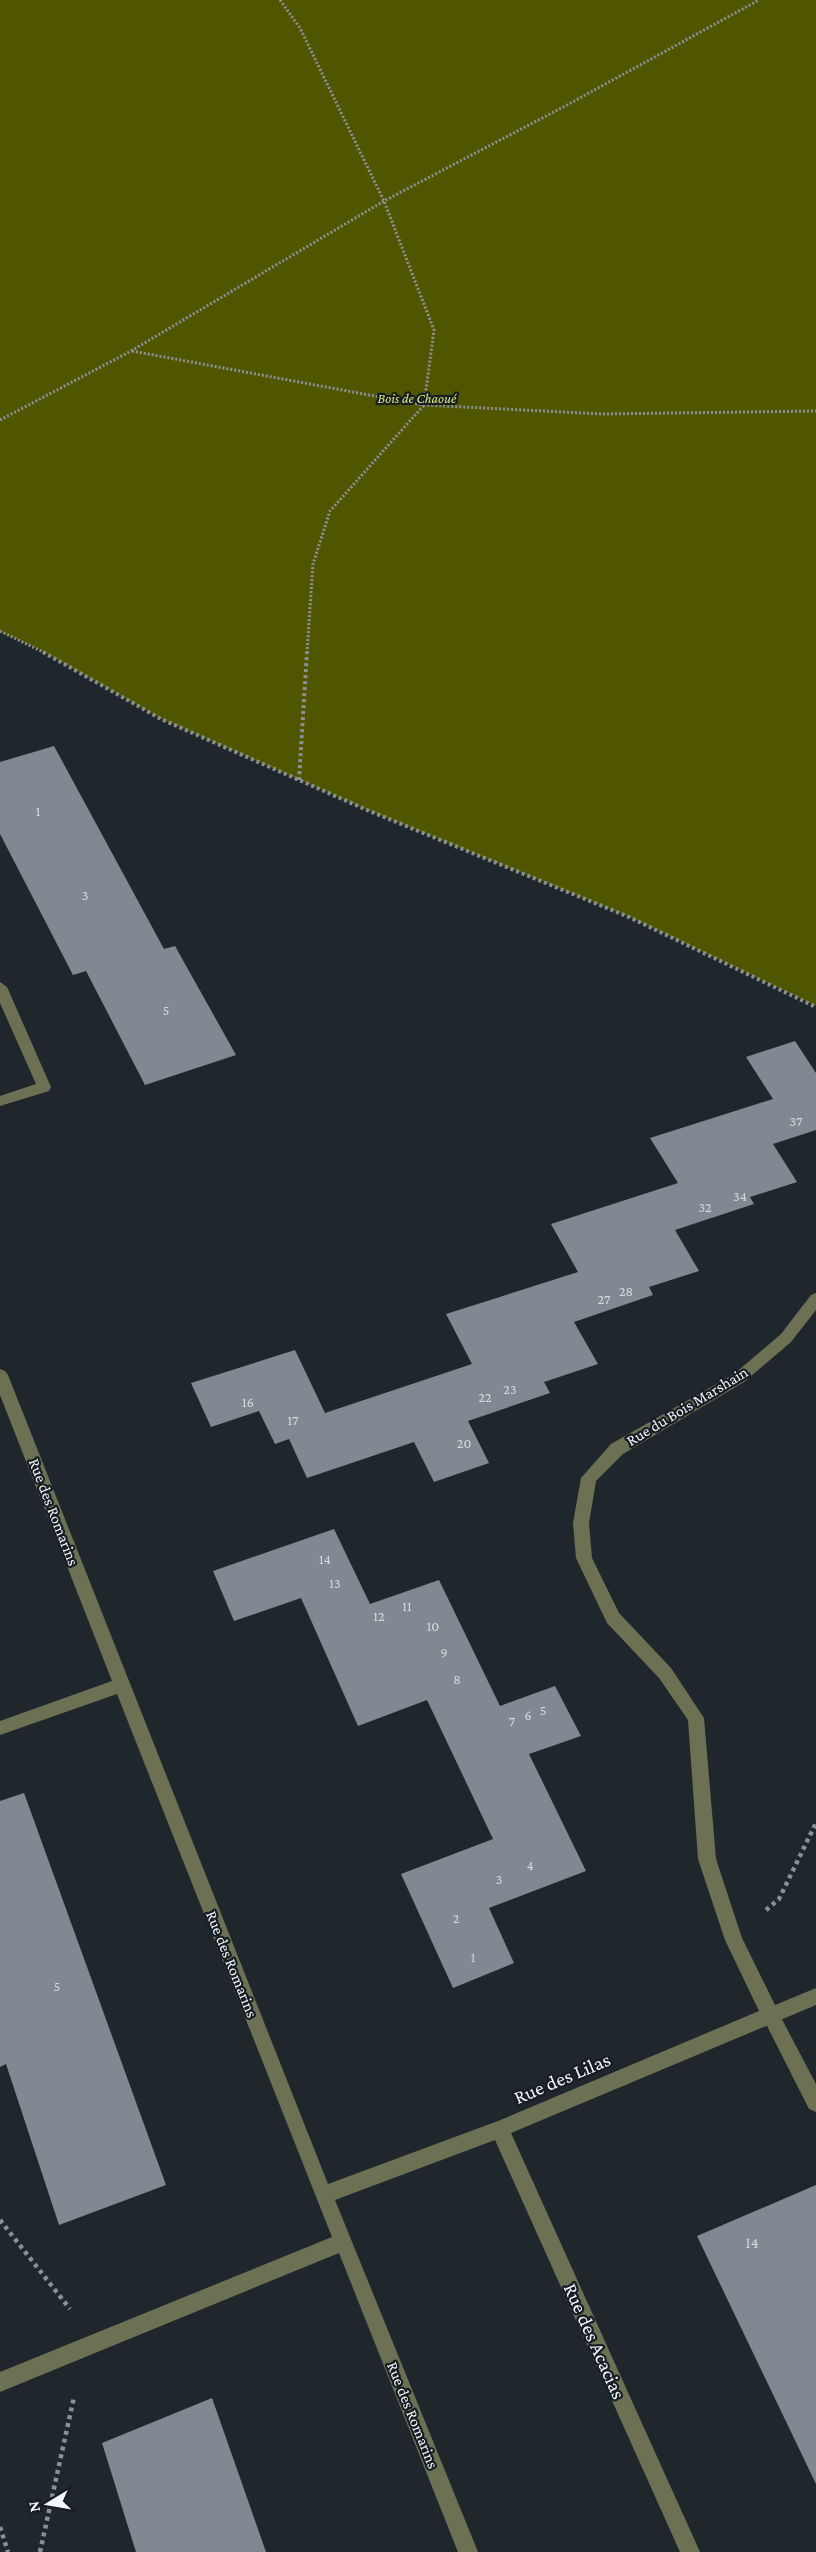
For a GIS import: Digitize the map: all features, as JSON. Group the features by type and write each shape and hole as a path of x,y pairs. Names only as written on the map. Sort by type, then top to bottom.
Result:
{"street":[{"path":"0,987 44,1087 0,1101"},
{"name":"Rue du Bois Marshain","path":"816,1299 786,1338 739,1378 617,1449 589,1478 581,1523 584,1558 613,1618 665,1674 696,1718 707,1859 734,1940 816,2103"},
{"name":"Rue des Romarins","path":"0,1375 323,2195 468,2552"},
{"path":"0,1728 122,1685"},
{"name":"Rue des Lilas","path":"323,2195 500,2129 816,1996"},
{"name":"Rue des Acacias","path":"500,2129 690,2552"},
{"path":"0,2382 344,2242"}],"path":[{"path":"280,0 300,28 384,201 434,330 423,405 330,511 313,564 299,780"},
{"path":"0,420 131,351 384,201 759,0"},
{"path":"131,351 423,405 603,414 816,411"},
{"path":"0,632 38,649 161,719 367,810 629,917 816,1007"},
{"path":"734,1940 778,1899 816,1823"},
{"path":"0,2220 91,2345 40,2552"},
{"path":"0,2527 8,2552"}],"green space":[{"name":"Bois de Chaoué","path":"0,0 816,0 816,1006 629,917 367,810 161,719 38,649 0,632"}],"building":[{"path":"54,746 164,949 175,946 236,1055 145,1085 86,971 73,975 0,834 0,762"},
{"path":"795,1041 816,1073 816,1130 773,1144 797,1182 750,1197 754,1204 675,1230 699,1271 649,1287 653,1295 574,1322 598,1364 544,1382 550,1393 468,1421 489,1463 434,1482 414,1442 307,1478 289,1439 275,1444 259,1411 211,1427 191,1383 295,1350 325,1413 472,1364 446,1314 578,1272 551,1224 678,1183 650,1138 773,1099 746,1057"},
{"path":"334,1529 370,1604 439,1580 500,1706 555,1686 581,1736 529,1754 586,1871 489,1908 514,1963 453,1988 401,1874 493,1839 427,1700 358,1726 301,1598 234,1621 213,1571"},
{"path":"24,1793 166,2185 59,2225 6,2064 0,2067 0,1801"},
{"path":"816,2185 816,2484 697,2236"},
{"path":"212,2398 266,2552 136,2552 102,2443"}]}
